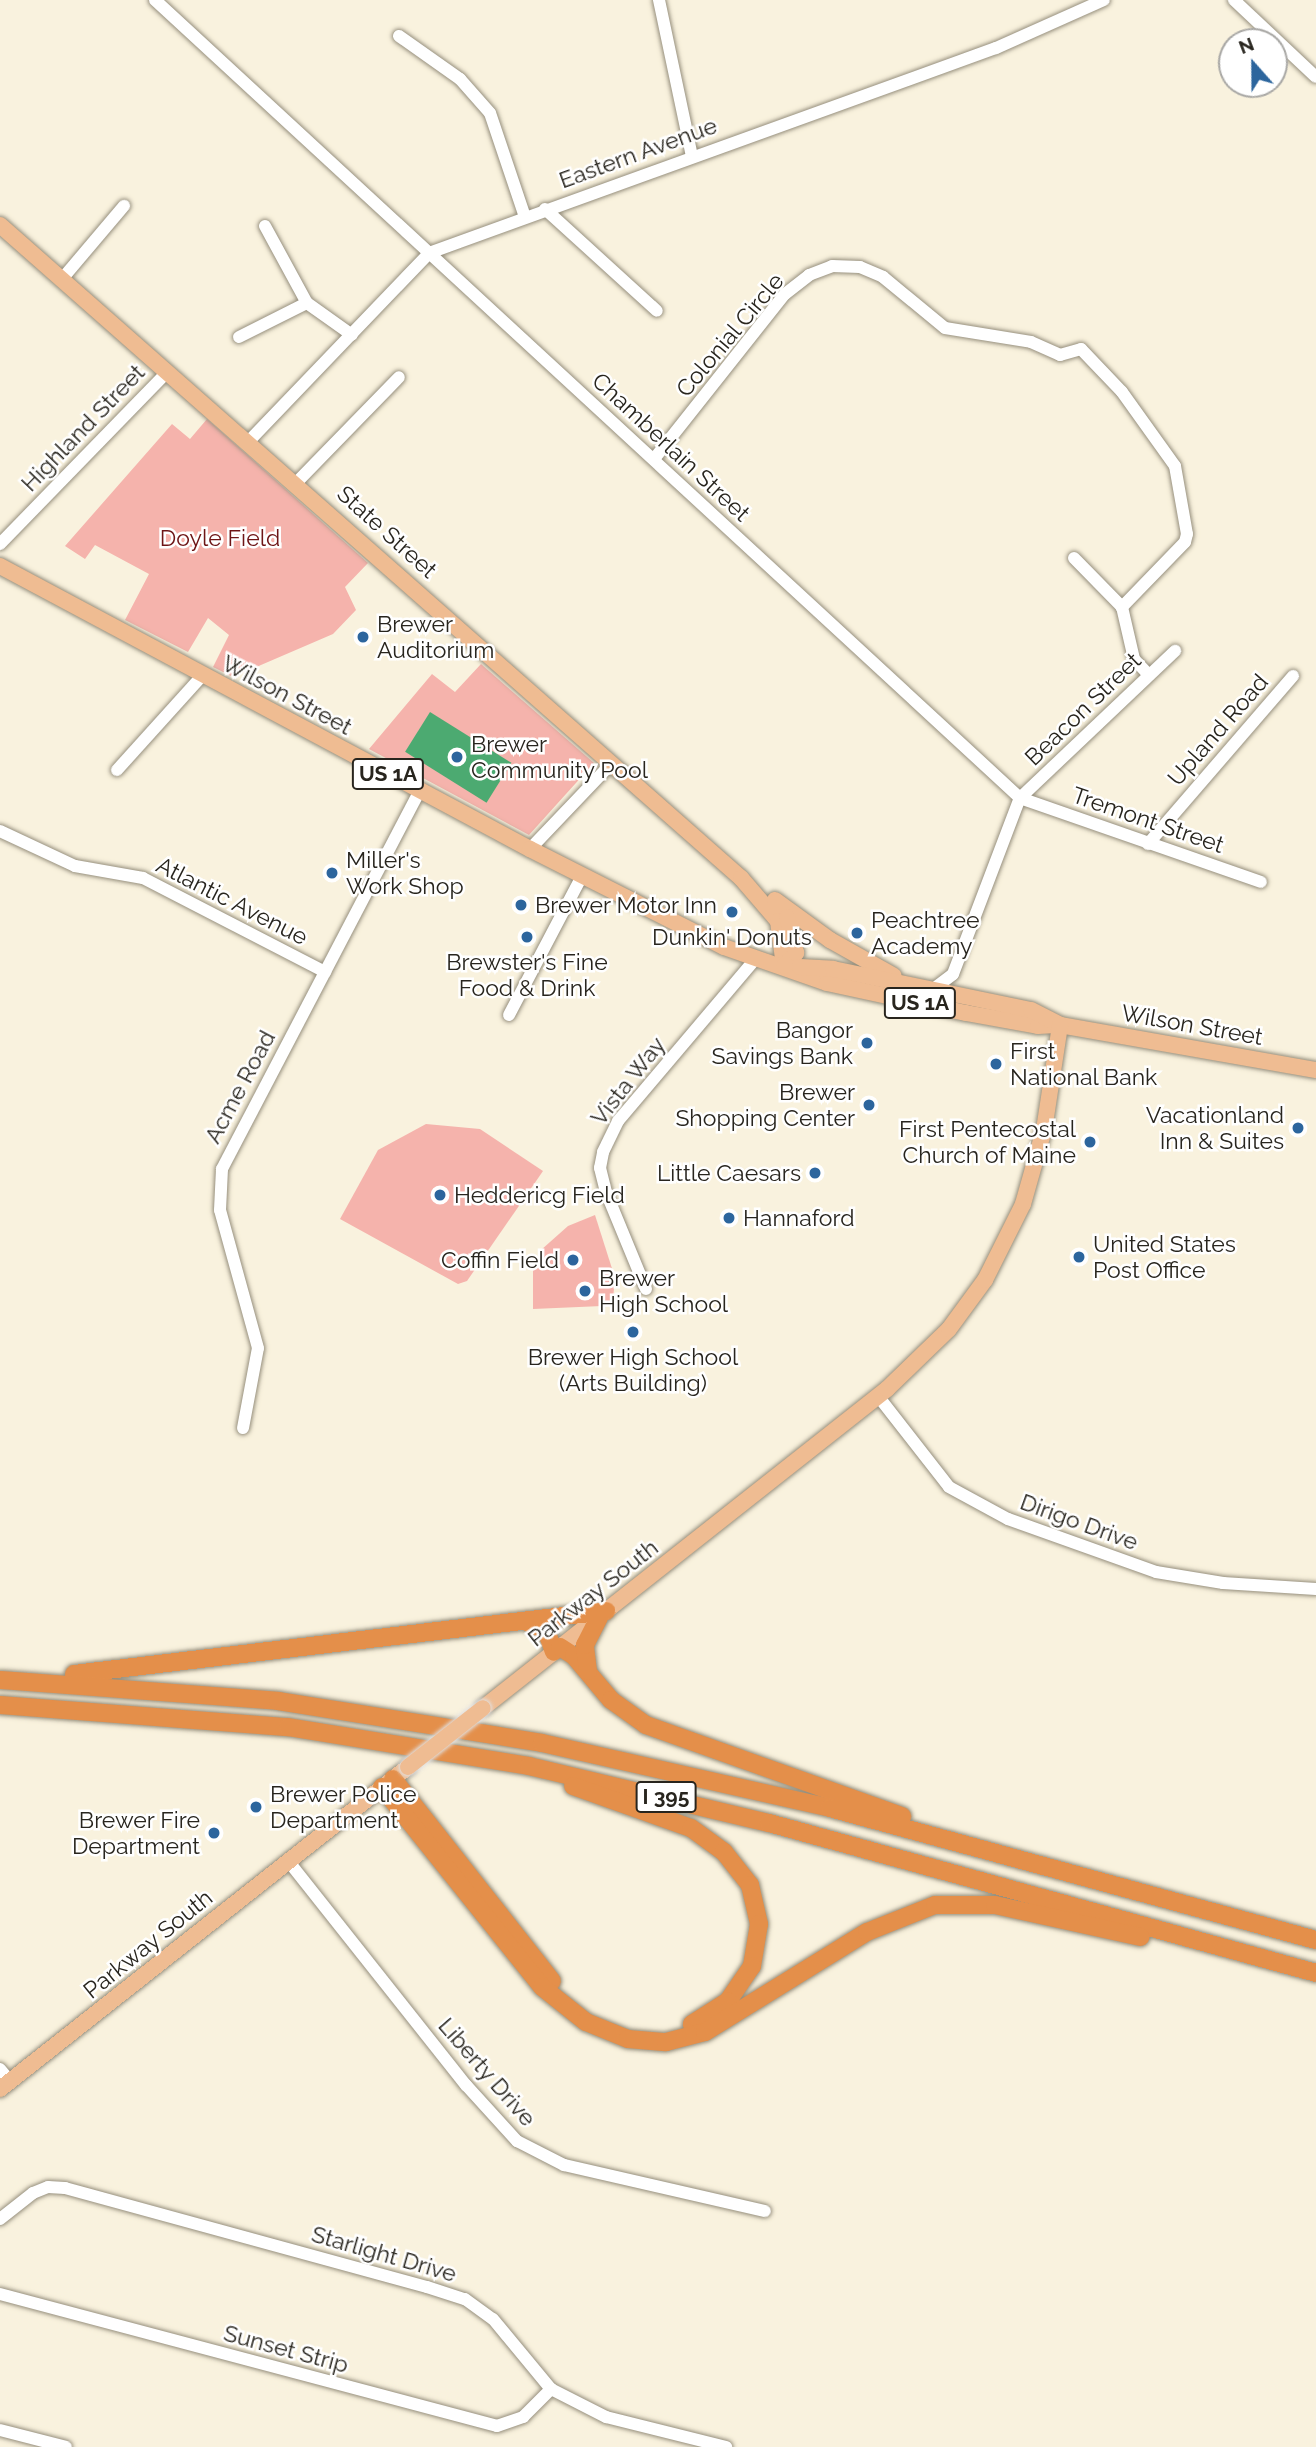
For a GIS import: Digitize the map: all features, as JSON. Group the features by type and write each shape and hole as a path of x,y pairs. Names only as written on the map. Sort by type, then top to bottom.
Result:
{"highway":[{"path":"0,1678 129,1670 602,1614"},
{"path":"591,1678 584,1654 602,1614"},
{"path":"524,1622 545,1630 557,1650 591,1678 624,1711 662,1733 1017,1858"},
{"name":"I 395","path":"0,1678 278,1701 483,1732 725,1783 1017,1858 1316,1940"},
{"name":"I 395","path":"0,1704 227,1720 469,1754 680,1800 1309,1971"},
{"path":"388,1783 542,1970 586,2008 624,2026 662,2030 703,2020 733,1996 752,1966 759,1924 750,1885 724,1852 667,1817 469,1754"},
{"path":"388,1783 548,1993 586,2022 628,2039 666,2042 697,2035 878,1926 917,1909 946,1903 1015,1908 1212,1954 1309,1971"}],"main road":[{"name":"State Street","path":"0,225 297,482 741,878 778,921 784,966"},
{"name":"Wilson Street","path":"0,566 202,676 654,914 756,958 827,983 951,995 1031,1010 1060,1025"},
{"name":"State Street","path":"741,878 775,900 795,938 796,953 784,966"},
{"path":"775,900 830,940 927,994"},
{"name":"Wilson Street","path":"784,966 833,969 1038,1026 1060,1025 1316,1070"},
{"name":"Parkway South","path":"3,2080 289,1862 878,1396 958,1318 1009,1237 1041,1143 1060,1025"}],"street":[{"path":"659,0 692,156"},
{"name":"Eastern Avenue","path":"249,441 429,253 996,48 1104,0"},
{"path":"1234,0 1316,77"},
{"name":"Chamberlain Street","path":"160,2 1020,798"},
{"path":"399,36 460,79 483,103 526,217"},
{"path":"62,279 124,206"},
{"path":"545,209 657,311"},
{"path":"265,226 307,303 352,335"},
{"name":"Colonial Circle","path":"654,459 785,294 809,275 832,266 860,267 883,277 945,328 1031,342 1060,355 1081,349 1122,391 1175,467 1187,526 1185,542 1122,607"},
{"path":"239,337 307,303"},
{"name":"Highland Street","path":"0,544 167,372"},
{"path":"297,482 399,377"},
{"path":"1074,558 1122,607 1134,659 1149,675"},
{"name":"Beacon Street","path":"1020,798 1175,651"},
{"path":"117,770 202,676"},
{"name":"Upland Road","path":"1149,844 1293,676"},
{"path":"530,849 612,763"},
{"name":"Acme Road","path":"243,1428 257,1348 220,1210 222,1169 420,790"},
{"path":"951,995 953,974 1020,798"},
{"name":"Tremont Street","path":"1020,798 1261,882"},
{"name":"Atlantic Avenue","path":"0,831 75,866 143,878 325,972"},
{"path":"509,1015 582,876"},
{"name":"Vista Way","path":"646,1289 606,1192 600,1168 603,1152 618,1121 756,958"},
{"path":"927,994 953,974"},
{"name":"Dirigo Drive","path":"878,1396 950,1487 1009,1520 1156,1572 1223,1583 1316,1589"},
{"name":"Liberty Drive","path":"289,1862 466,2085 517,2141 564,2165 765,2211"},
{"name":"Starlight Drive","path":"0,2219 33,2193 48,2187 65,2188 465,2299 493,2319 551,2389 606,2417 726,2447"},
{"name":"Sunset Strip","path":"0,2294 497,2426 523,2417 551,2389"},
{"path":"0,2430 66,2447"}],"green space":[{"name":"Doyle Field","path":"207,419 368,563 345,587 356,610 333,634 233,677 213,667 229,635 208,618 188,652 125,620 149,574 95,545 85,559 65,546 172,424 190,439"},
{"path":"481,664 594,763 529,835 369,749 432,674 455,692"},
{"name":"Heddericg Field","path":"426,1124 480,1129 543,1171 467,1281 458,1284 340,1219 378,1150"},
{"name":"Coffin Field","path":"595,1215 615,1278 613,1299 602,1306 533,1309 533,1271 541,1250 568,1226"}],"shaded area":[{"name":"Brewer Community Pool","path":"430,712 511,763 487,803 405,752"}],"place":[{"name":"Brewer Auditorium","path":"363,637"},
{"name":"Brewer Community Pool","path":"457,757"},
{"name":"Miller's Work Shop","path":"332,873"},
{"name":"Brewer Motor Inn","path":"521,905"},
{"name":"Dunkin' Donuts","path":"732,912"},
{"name":"Peachtree Academy","path":"857,933"},
{"name":"Brewster's Fine Food & Drink","path":"527,937"},
{"name":"Bangor Savings Bank","path":"867,1043"},
{"name":"First National Bank","path":"996,1064"},
{"name":"Brewer Shopping Center","path":"869,1105"},
{"name":"Vacationland Inn & Suites","path":"1298,1128"},
{"name":"First Pentecostal Church of Maine","path":"1090,1142"},
{"name":"Little Caesars","path":"815,1173"},
{"name":"Heddericg Field","path":"440,1195"},
{"name":"Hannaford","path":"729,1218"},
{"name":"United States Post Office","path":"1079,1257"},
{"name":"Coffin Field","path":"573,1260"},
{"name":"Brewer High School","path":"585,1291"},
{"name":"Brewer High School (Arts Building)","path":"633,1332"},
{"name":"Brewer Police Department","path":"256,1807"},
{"name":"Brewer Fire Department","path":"214,1833"}]}
